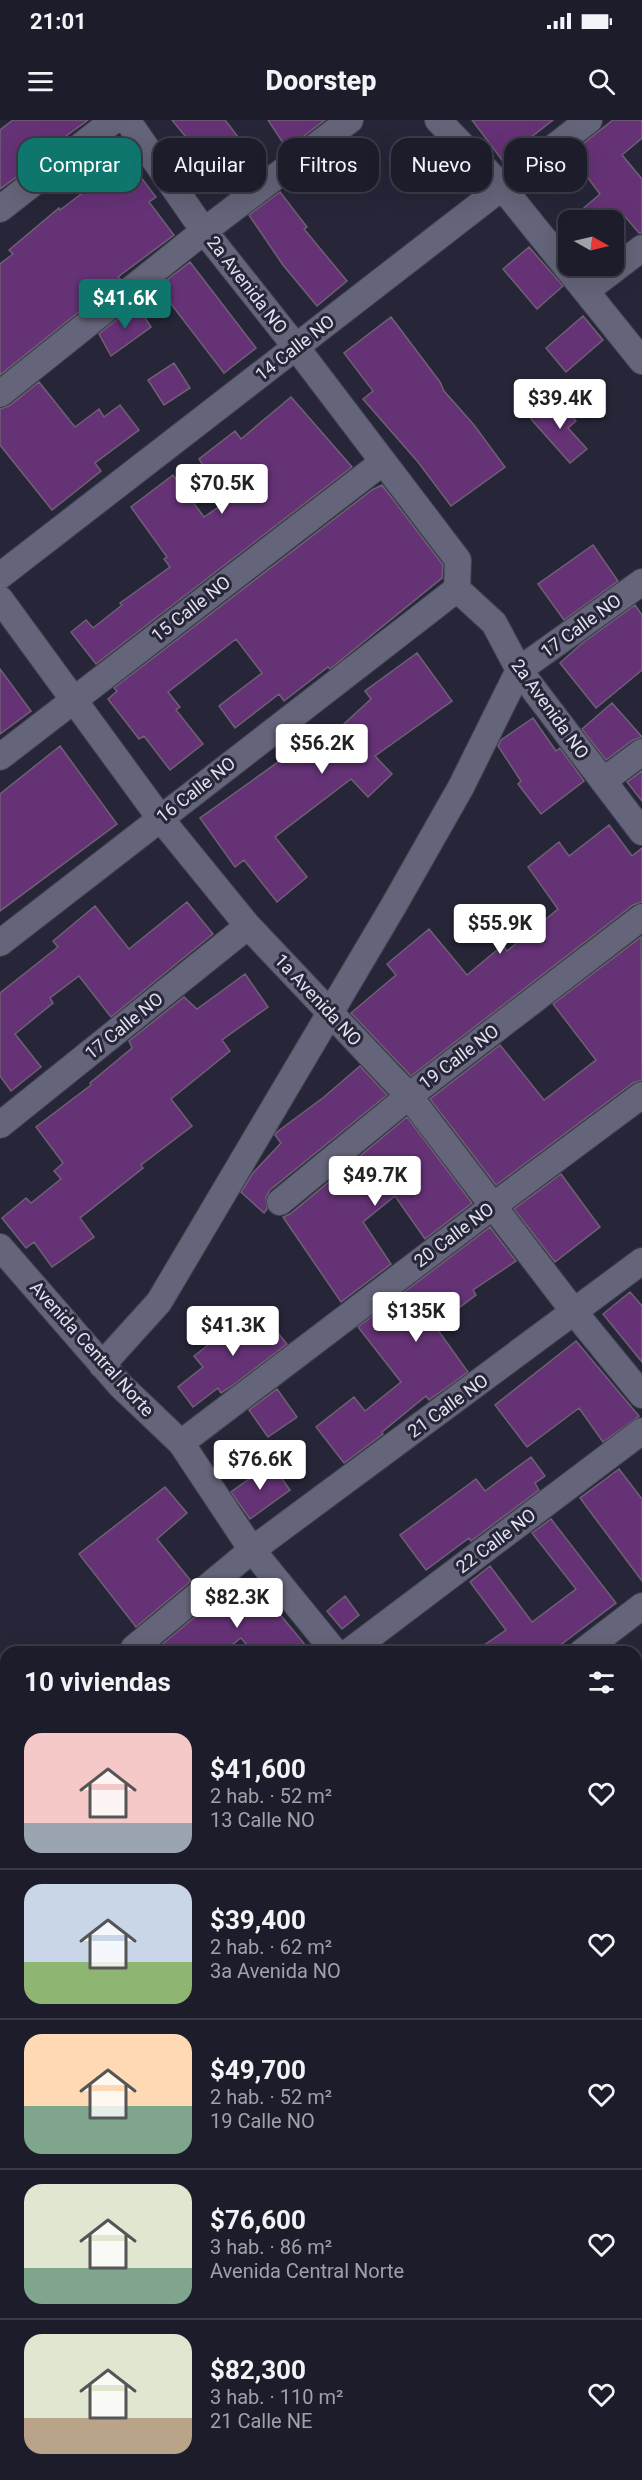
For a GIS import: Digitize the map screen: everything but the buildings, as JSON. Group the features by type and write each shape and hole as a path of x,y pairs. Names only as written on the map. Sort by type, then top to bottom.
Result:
{"street":[{"path":"0,209 114,120"},
{"name":"2a Avenida NO","path":"127,120 204,231 296,347 458,560 457,589 494,623 519,670 642,832"},
{"path":"0,394 204,231 350,120"},
{"path":"438,120 502,187 642,361"},
{"name":"14 Calle NO","path":"0,576 589,120"},
{"path":"586,291 642,249"},
{"name":"15 Calle NO","path":"0,757 383,462"},
{"name":"17 Calle NO","path":"519,670 642,582"},
{"name":"16 Calle NO","path":"0,943 457,589"},
{"name":"1a Avenida NO","path":"0,599 160,818 248,926 409,1096 575,1313 642,1395"},
{"path":"102,1365 159,1302 461,787 519,670"},
{"path":"603,781 642,752"},
{"name":"19 Calle NO","path":"280,1202 409,1096 642,917"},
{"name":"17 Calle NO","path":"0,1125 248,926"},
{"name":"20 Calle NO","path":"181,1443 642,1095"},
{"name":"Avenida Central Norte","path":"0,1246 120,1385 181,1443 252,1550 330,1646"},
{"name":"21 Calle NO","path":"136,1646 252,1550 575,1313 642,1261"},
{"name":"22 Calle NO","path":"357,1646 642,1431"},
{"path":"590,1646 642,1606"}]}
